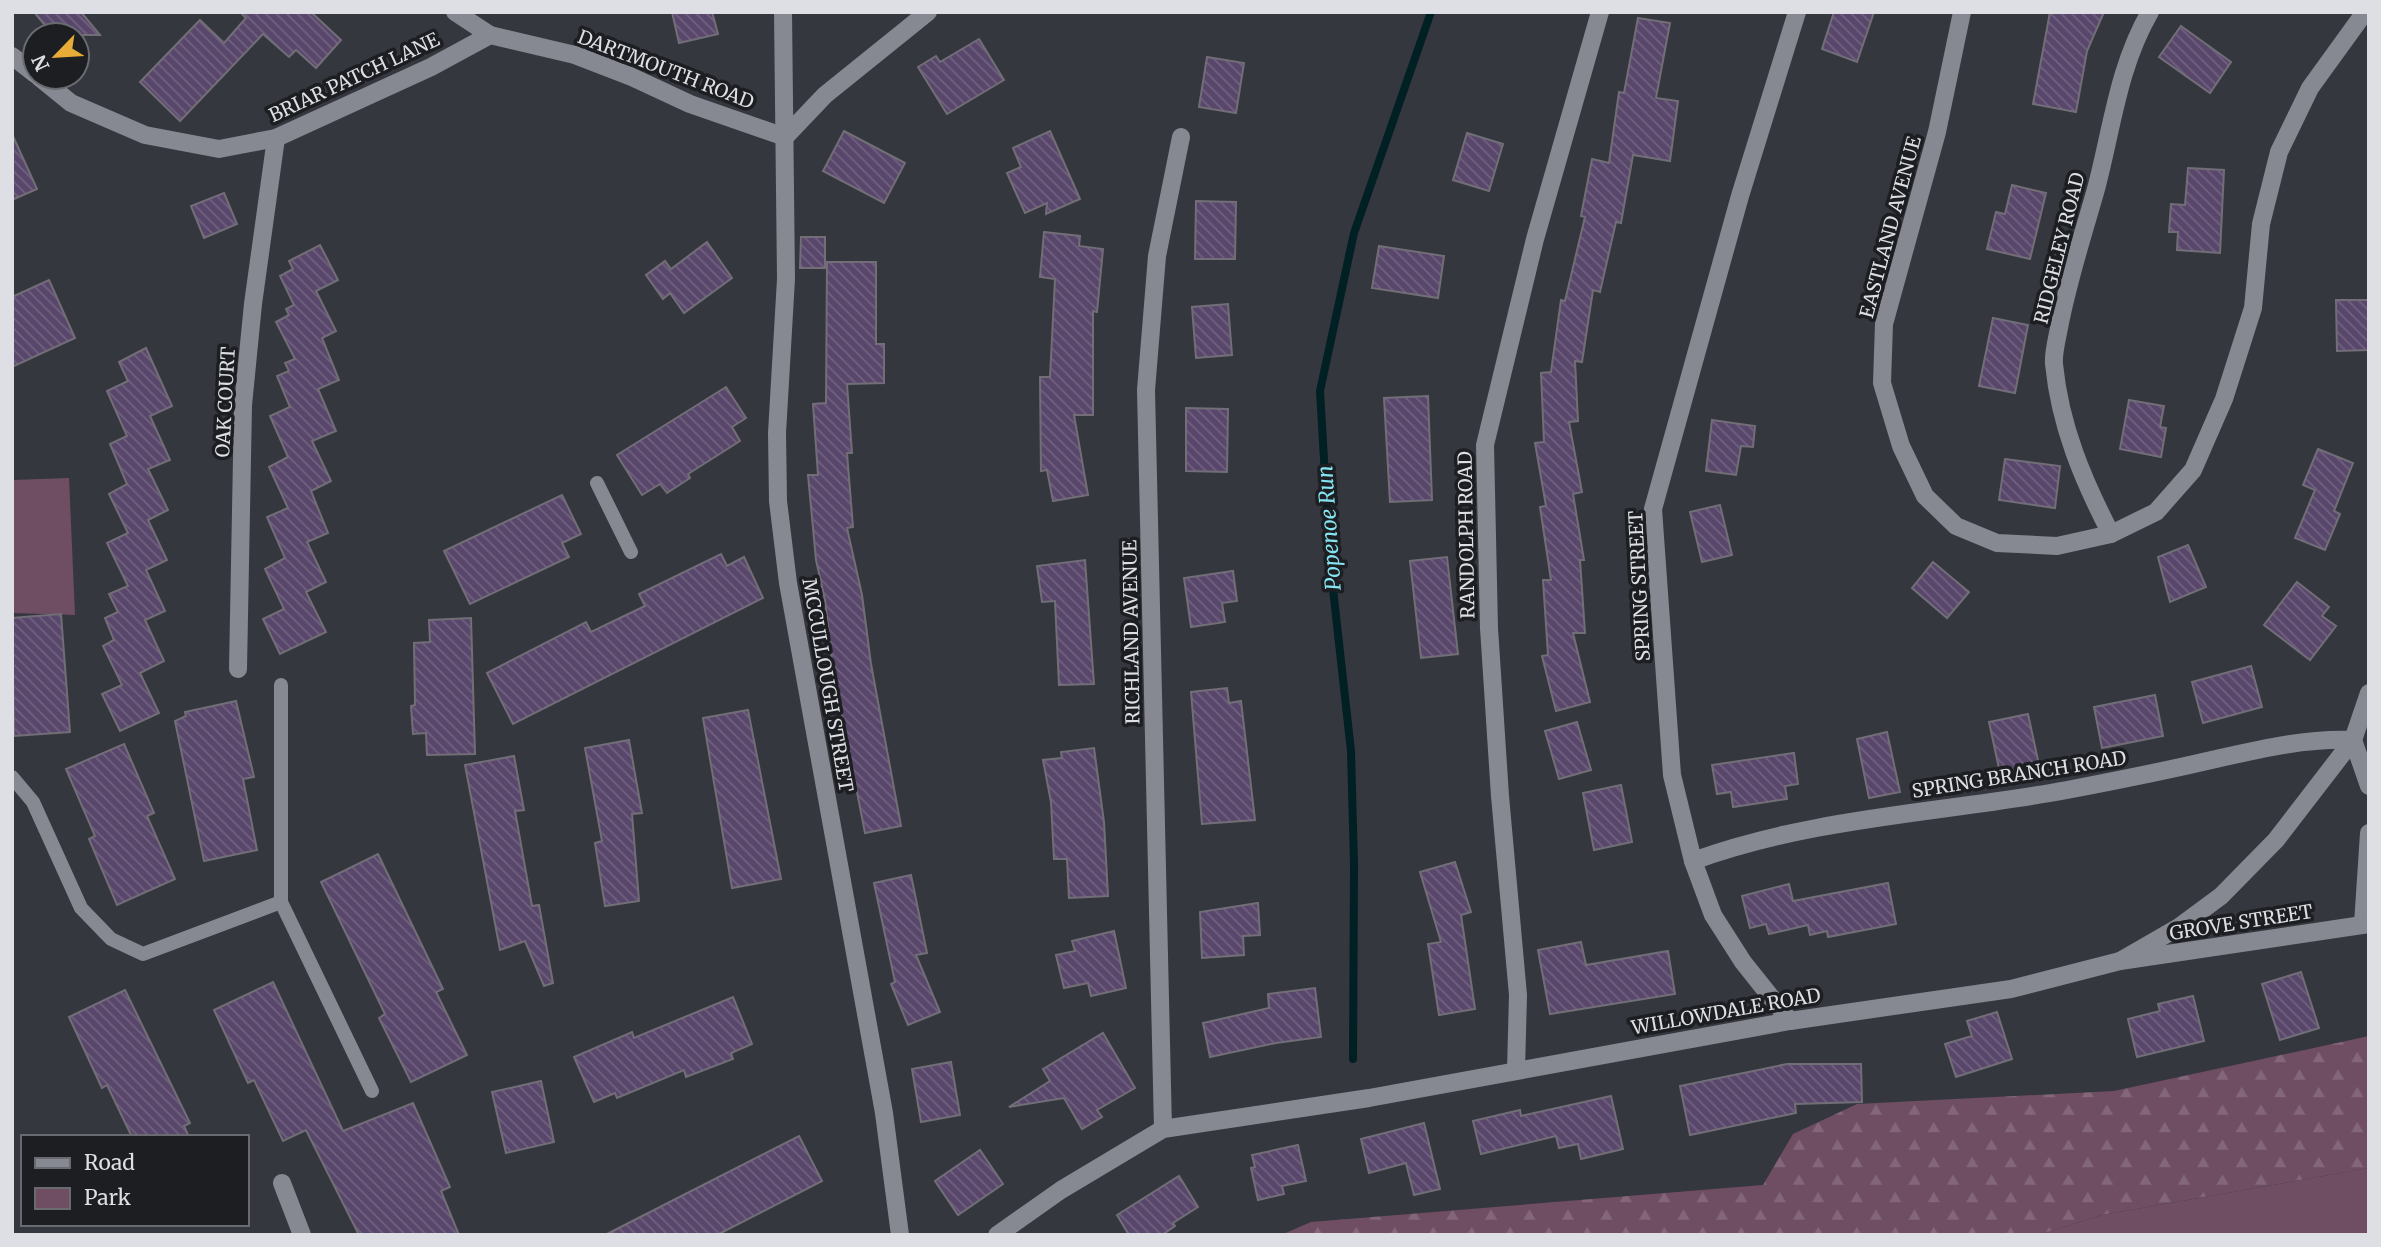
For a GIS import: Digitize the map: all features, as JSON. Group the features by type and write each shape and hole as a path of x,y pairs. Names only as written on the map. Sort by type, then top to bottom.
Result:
{"street":[{"name":"DARTMOUTH ROAD","path":"455,12 489,35 575,55 690,104 785,137"},
{"name":"MCCULLOUGH STREET","path":"783,12 786,279 777,433 778,501 788,583 884,1112 900,1235"},
{"path":"785,137 825,95 928,12"},
{"name":"RANDOLPH ROAD","path":"1516,1070 1518,995 1500,796 1490,641 1485,445 1535,239 1600,12"},
{"name":"SPRING STREET","path":"1790,1021 1742,962 1713,915 1693,861 1672,775 1653,509 1740,196 1797,12"},
{"name":"EASTLAND AVENUE","path":"1962,12 1937,132 1884,324 1882,383 1901,446 1925,496 1956,526 1997,543 2057,546 2110,534 2156,512 2193,470 2224,399 2253,308 2260,224 2279,152 2310,88 2365,12"},
{"name":"RIDGELEY ROAD","path":"2110,534 2087,489 2063,423 2054,361 2066,290 2096,187 2116,96 2135,38 2150,12"},
{"name":"BRIAR PATCH LANE","path":"56,91 71,103 145,135 219,149 276,138 431,67 489,35"},
{"name":"RICHLAND AVENUE","path":"1163,1129 1146,390 1157,256 1181,137"},
{"name":"OAK COURT","path":"238,670 243,405 253,304 276,138"},
{"name":"WILLOWDALE ROAD","path":"997,1235 1061,1190 1163,1129 1369,1098 1790,1021 2011,989 2120,961 2179,927 2221,896 2276,840 2353,740 2369,693"},
{"name":"SPRING BRANCH ROAD","path":"1693,861 1740,844 1842,822 2031,797 2283,744 2327,739 2353,740"},
{"path":"2353,740 2369,786"},
{"path":"2366,924 2369,833"},
{"name":"GROVE STREET","path":"2120,961 2366,924"},
{"path":"282,1183 302,1235"}],"lane":[{"path":"597,483 631,552"},
{"path":"281,685 281,902 372,1091"},
{"path":"12,777 33,802 81,908 111,939 143,954 281,902"}],"green space":[{"path":"69,478 75,615 13,613 12,480"},
{"path":"2369,1036 2369,1168 2102,1215 2039,1235 1281,1235 1311,1222 1763,1185 1793,1134 1857,1104 2114,1091"},
{"path":"2369,1168 2369,1235 2039,1235 2102,1215"}],"building":[{"path":"34,12 81,12 88,21 41,21"},
{"path":"240,12 311,12 341,40 316,68 296,50 289,57 263,34 180,121 140,82 200,20 224,43 246,18"},
{"path":"672,12 712,12 718,34 679,43"},
{"path":"1834,12 1874,12 1857,62 1822,49"},
{"path":"2050,12 2104,12 2087,51 2076,112 2033,104"},
{"path":"1638,18 1670,23 1656,98 1678,101 1670,161 1633,155 1621,223 1616,222 1600,292 1593,290 1582,362 1575,361 1578,421 1569,422 1582,492 1573,494 1584,560 1580,560 1585,633 1573,633 1590,702 1556,711 1542,656 1548,655 1543,580 1551,580 1540,507 1546,506 1535,443 1544,442 1541,373 1551,372 1561,300 1565,301 1585,217 1581,216 1592,159 1609,163 1619,92 1624,93"},
{"path":"91,24 100,35 91,35"},
{"path":"2181,26 2231,62 2210,93 2159,57"},
{"path":"979,39 1004,80 947,114 918,67 936,56 940,62"},
{"path":"1207,57 1244,63 1236,113 1199,107"},
{"path":"844,131 905,163 884,203 823,171"},
{"path":"1050,131 1080,199 1046,214 1047,203 1025,213 1007,173 1021,167 1013,148"},
{"path":"1467,133 1503,144 1489,191 1453,180"},
{"path":"12,134 37,189 12,200"},
{"path":"2188,168 2224,170 2220,253 2177,250 2178,232 2169,232 2171,204 2185,205"},
{"path":"2012,185 2046,193 2030,259 1987,249 1996,212 2005,214"},
{"path":"224,193 237,224 204,238 191,206"},
{"path":"1196,201 1236,202 1235,259 1195,259"},
{"path":"1044,232 1080,236 1079,246 1103,249 1097,312 1093,311 1093,415 1074,415 1088,495 1053,501 1047,470 1041,471 1040,377 1050,377 1055,279 1040,277"},
{"path":"801,237 825,237 825,268 800,268"},
{"path":"707,242 732,278 684,313 670,293 663,299 646,275 665,261 671,269"},
{"path":"320,245 338,280 316,291 336,331 322,338 339,380 318,389 336,431 312,441 331,481 311,491 328,533 307,542 326,582 306,592 326,632 280,654 263,619 284,609 265,569 285,558 267,517 288,508 269,467 288,457 270,416 290,407 277,376 289,371 285,363 295,359 276,322 289,315 286,309 294,305 280,276 293,269 289,261"},
{"path":"1379,246 1444,256 1438,298 1372,288"},
{"path":"827,262 876,262 876,344 884,344 884,383 847,384 852,453 847,453 853,527 847,528 862,595 871,664 901,826 865,833 833,669 825,600 816,560 808,475 818,475 813,404 826,403"},
{"path":"49,280 75,338 12,367 12,297"},
{"path":"2336,300 2369,300 2369,350 2337,351"},
{"path":"1228,304 1232,355 1196,358 1192,307"},
{"path":"1993,318 2028,325 2015,393 1979,386"},
{"path":"146,348 172,406 150,416 170,460 148,469 168,510 148,520 167,560 146,570 165,611 145,620 164,661 140,673 159,713 120,731 102,694 122,685 103,646 114,640 105,618 118,612 109,594 128,586 107,543 128,533 109,494 127,484 110,444 127,436 107,391 128,381 119,362"},
{"path":"726,387 746,418 732,427 740,441 688,474 690,478 667,493 660,484 642,495 617,455"},
{"path":"1428,396 1432,500 1390,502 1384,398"},
{"path":"2129,400 2164,406 2160,427 2166,428 2161,457 2120,449"},
{"path":"1186,408 1228,409 1227,472 1186,471"},
{"path":"1712,420 1755,426 1753,447 1741,446 1736,475 1706,471"},
{"path":"2318,449 2353,463 2334,511 2340,514 2325,550 2295,538 2315,490 2303,485"},
{"path":"2005,459 2060,466 2055,508 1999,500"},
{"path":"562,495 581,534 562,543 569,557 470,604 444,551"},
{"path":"1720,505 1732,555 1702,562 1690,512"},
{"path":"2188,545 2206,587 2170,602 2158,557"},
{"path":"721,554 727,566 744,557 763,598 513,724 487,673 586,622 591,632 645,606 639,594"},
{"path":"1447,557 1458,654 1421,658 1410,561"},
{"path":"1085,560 1094,684 1059,685 1055,601 1042,602 1037,566"},
{"path":"1933,562 1969,592 1947,618 1912,588"},
{"path":"1233,571 1237,601 1222,603 1225,622 1191,627 1184,578"},
{"path":"2297,582 2329,607 2322,616 2336,626 2310,660 2264,625"},
{"path":"61,614 70,732 14,736 12,618"},
{"path":"471,618 475,754 427,755 426,733 413,734 411,706 415,705 414,643 430,642 429,620"},
{"path":"2251,666 2262,707 2203,723 2192,682"},
{"path":"1227,688 1229,703 1241,701 1255,820 1202,824 1191,692"},
{"path":"2155,695 2163,736 2102,748 2094,707"},
{"path":"236,701 254,777 243,779 257,850 204,861 175,721 186,716 185,712"},
{"path":"748,710 781,879 732,888 703,718"},
{"path":"2028,714 2039,765 2000,773 1989,722"},
{"path":"1577,722 1591,770 1559,779 1545,731"},
{"path":"1887,732 1900,792 1869,798 1857,739"},
{"path":"629,740 642,813 632,814 639,901 605,906 595,843 602,841 585,748"},
{"path":"124,744 154,813 147,816 175,879 117,905 89,839 95,836 66,769"},
{"path":"1094,748 1104,822 1108,896 1069,898 1067,859 1054,859 1051,802 1043,760 1062,758 1061,752"},
{"path":"1794,753 1798,784 1785,786 1787,799 1733,807 1731,792 1717,794 1712,765"},
{"path":"514,756 524,810 515,811 532,906 539,905 553,983 544,986 525,941 500,950 465,765"},
{"path":"1621,785 1632,842 1594,850 1583,793"},
{"path":"378,854 443,989 436,992 467,1055 411,1082 379,1018 385,1014 321,882"},
{"path":"1455,862 1471,912 1461,915 1475,1009 1439,1015 1428,944 1441,942 1420,872"},
{"path":"911,875 927,953 916,955 940,1012 908,1025 891,984 895,982 874,883"},
{"path":"1888,883 1896,924 1828,937 1827,931 1810,935 1808,925 1769,934 1766,924 1750,928 1742,896 1789,884 1793,901"},
{"path":"1258,903 1260,935 1243,936 1244,955 1202,958 1200,912"},
{"path":"1114,931 1126,988 1091,996 1088,983 1064,988 1056,955 1075,951 1072,941"},
{"path":"1581,942 1586,965 1668,951 1675,994 1550,1014 1538,950"},
{"path":"2301,972 2319,1028 2280,1040 2262,984"},
{"path":"273,982 343,1131 413,1103 450,1187 441,1191 459,1235 359,1235 306,1130 283,1141 254,1080 248,1083 214,1010"},
{"path":"1315,988 1321,1037 1210,1057 1203,1023 1269,1008 1268,994"},
{"path":"125,990 190,1123 184,1126 188,1135 131,1135 107,1085 102,1088 69,1017"},
{"path":"2193,996 2204,1041 2137,1057 2128,1019 2160,1011 2158,1004"},
{"path":"733,997 752,1044 731,1053 733,1059 686,1077 684,1070 617,1098 615,1093 594,1102 574,1057 632,1032 634,1038"},
{"path":"1997,1012 2012,1059 1956,1077 1945,1044 1972,1036 1967,1021"},
{"path":"1103,1033 1135,1088 1097,1110 1102,1117 1082,1129 1064,1098 1009,1107 1050,1081 1043,1069"},
{"path":"951,1062 960,1115 921,1122 912,1069"},
{"path":"1787,1064 1861,1064 1862,1102 1795,1104 1796,1113 1690,1135 1680,1086"},
{"path":"541,1081 554,1142 506,1153 492,1092"},
{"path":"1611,1096 1623,1149 1581,1159 1578,1144 1559,1148 1556,1136 1481,1154 1473,1121 1520,1110 1521,1116"},
{"path":"1424,1123 1440,1189 1414,1195 1406,1163 1369,1173 1361,1139"},
{"path":"799,1136 822,1181 717,1235 605,1235"},
{"path":"1298,1145 1306,1181 1282,1186 1284,1194 1258,1200 1251,1168 1255,1167 1252,1155"},
{"path":"980,1150 1003,1184 958,1215 935,1181"},
{"path":"1179,1176 1198,1207 1173,1223 1175,1226 1162,1235 1129,1235 1117,1215"}],"waterway":[{"name":"Popenoe Run","path":"1353,1059 1354,864 1351,751 1330,562 1320,391 1354,233 1431,12"}]}
